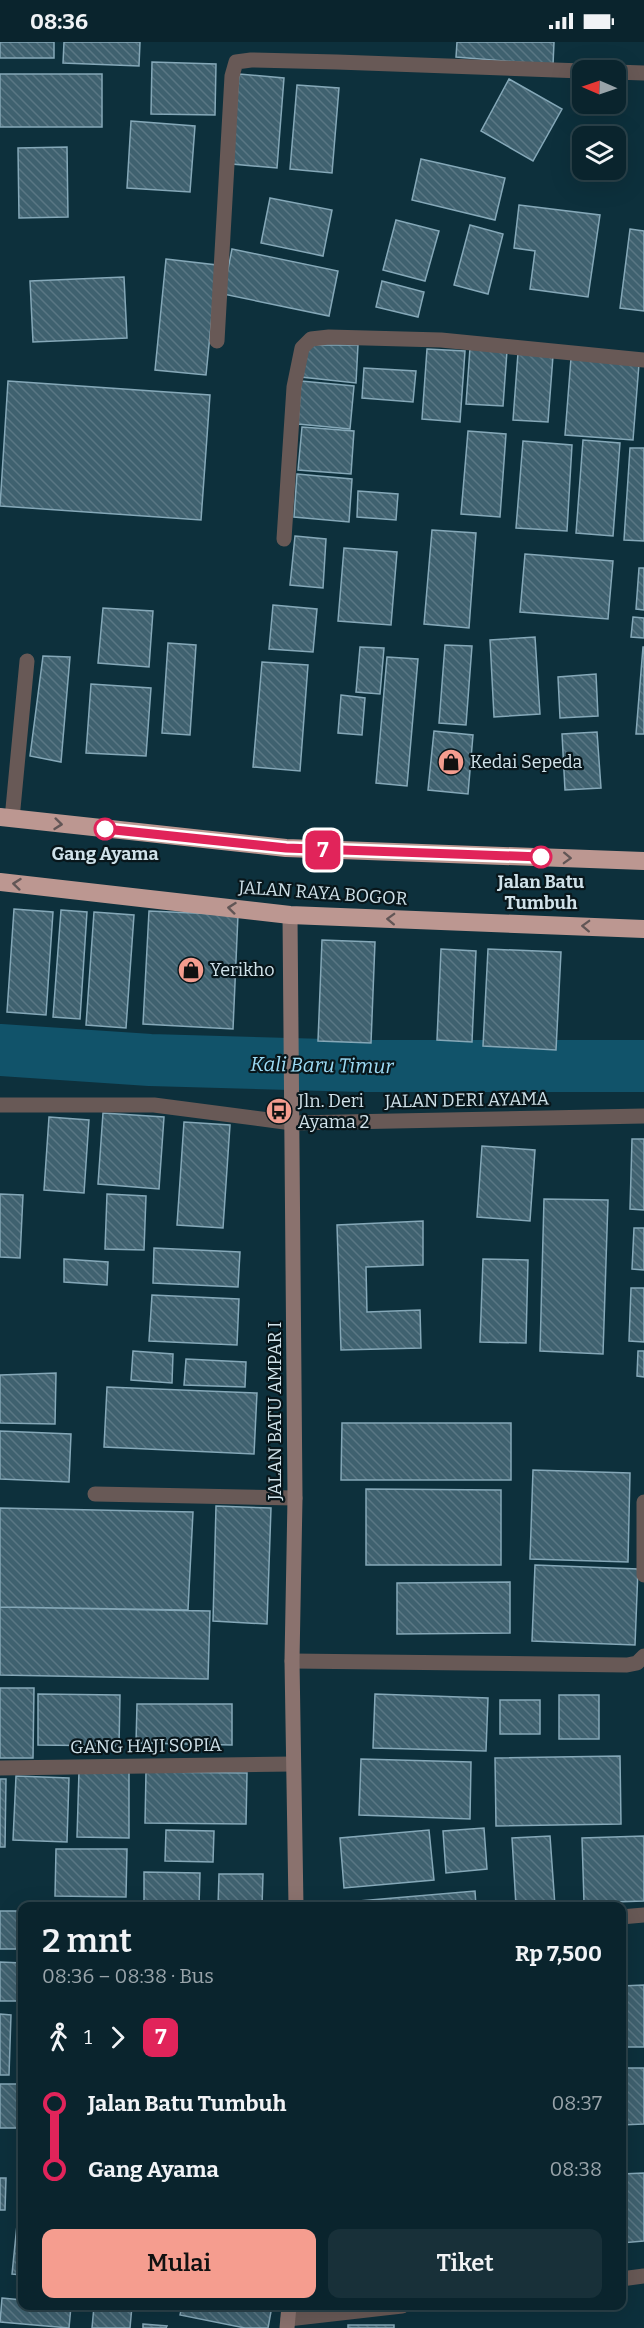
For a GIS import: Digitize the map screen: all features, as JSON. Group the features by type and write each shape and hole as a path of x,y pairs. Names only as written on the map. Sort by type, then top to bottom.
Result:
{"highway":[{"path":"6,818 286,848 644,861"},
{"name":"JALAN RAYA BOGOR","path":"0,882 290,915 644,929"}],"street":[{"path":"217,341 232,76 236,62 251,60 572,71"},
{"path":"626,73 644,74"},
{"path":"284,539 294,387 302,348 311,339 329,337 441,340 644,360"},
{"path":"6,818 27,661"},
{"name":"JALAN BATU AMPAR I","path":"290,915 295,1498 292,1661 296,1902"},
{"name":"JALAN DERI AYAMA","path":"0,1105 154,1105 292,1116 644,1116"},
{"path":"95,1494 295,1498"},
{"path":"644,1502 644,1575"},
{"path":"292,1661 627,1665 637,1663 644,1656"},
{"name":"GANG HAJI SOPIA","path":"0,1768 293,1764"},
{"path":"626,1917 644,1915"},
{"path":"626,2278 644,2276"},
{"path":"288,2318 364,2310"}],"building":[{"path":"0,42 54,42 54,58 0,58"},
{"path":"64,42 140,42 139,66 63,63"},
{"path":"457,42 554,42 553,65 456,57"},
{"path":"152,62 216,64 215,115 151,114"},
{"path":"0,74 102,74 102,127 0,127"},
{"path":"239,74 284,78 277,168 232,164"},
{"path":"509,79 562,109 533,161 481,131"},
{"path":"297,85 339,88 332,173 290,169"},
{"path":"131,121 195,126 190,192 127,188"},
{"path":"67,147 68,217 19,218 18,148"},
{"path":"421,159 505,178 495,220 412,200"},
{"path":"270,198 332,210 323,256 261,243"},
{"path":"519,205 600,215 588,297 530,289 535,251 514,248"},
{"path":"396,220 439,231 425,281 383,270"},
{"path":"470,225 503,234 488,294 454,285"},
{"path":"630,229 644,231 644,311 620,308"},
{"path":"232,249 338,271 329,316 223,294"},
{"path":"166,259 217,265 206,375 155,370"},
{"path":"124,277 127,338 33,342 30,281"},
{"path":"382,281 424,292 418,317 376,307"},
{"path":"308,345 358,345 356,383 301,377"},
{"path":"470,348 507,351 503,406 466,404"},
{"path":"427,349 465,351 460,422 422,419"},
{"path":"518,353 553,356 548,422 513,420"},
{"path":"571,358 639,364 633,440 565,435"},
{"path":"364,368 416,371 413,402 362,398"},
{"path":"8,381 210,395 201,520 0,506"},
{"path":"301,381 354,386 350,429 298,424"},
{"path":"302,427 354,431 351,474 298,470"},
{"path":"468,431 506,434 500,517 461,514"},
{"path":"583,440 620,443 613,536 576,533"},
{"path":"523,441 572,445 567,531 516,528"},
{"path":"630,448 644,448 644,541 624,540"},
{"path":"297,474 352,479 349,522 294,517"},
{"path":"358,491 398,494 396,520 357,517"},
{"path":"432,530 476,533 469,628 424,624"},
{"path":"295,536 326,539 323,588 290,585"},
{"path":"344,548 397,552 391,625 338,621"},
{"path":"525,554 613,561 608,619 520,612"},
{"path":"639,568 644,568 644,610 636,609"},
{"path":"273,605 317,609 313,652 269,649"},
{"path":"103,608 153,611 149,667 98,663"},
{"path":"633,617 644,618 644,638 631,637"},
{"path":"535,637 540,714 494,717 490,640"},
{"path":"168,643 196,645 190,735 162,733"},
{"path":"445,645 472,646 466,725 439,723"},
{"path":"360,647 384,648 380,694 356,692"},
{"path":"643,647 644,734 636,734"},
{"path":"43,656 70,657 61,762 30,756"},
{"path":"387,657 418,659 407,786 376,783"},
{"path":"262,662 308,665 300,771 253,767"},
{"path":"596,674 598,716 560,718 558,677"},
{"path":"91,684 151,688 146,756 86,753"},
{"path":"341,695 365,698 362,735 338,733"},
{"name":"Kedai Sepeda","path":"434,731 473,735 468,794 428,790"},
{"path":"597,732 601,788 565,790 562,734"},
{"path":"14,909 53,912 46,1015 7,1012"},
{"path":"61,910 87,912 80,1019 53,1017"},
{"name":"Yerikho","path":"149,911 238,915 233,1029 143,1024"},
{"path":"94,912 134,915 126,1028 86,1025"},
{"path":"322,940 375,942 371,1043 318,1041"},
{"path":"441,949 476,951 472,1042 437,1040"},
{"path":"488,949 561,952 556,1050 483,1046"},
{"path":"103,1113 164,1117 159,1189 98,1184"},
{"path":"49,1117 89,1120 84,1193 44,1190"},
{"path":"184,1122 230,1125 223,1228 177,1225"},
{"path":"632,1139 644,1139 644,1210 630,1209"},
{"path":"482,1146 535,1150 530,1221 477,1217"},
{"path":"0,1194 23,1195 20,1258 0,1257"},
{"path":"107,1194 146,1196 144,1250 105,1249"},
{"path":"544,1199 608,1200 603,1354 540,1351"},
{"path":"423,1221 423,1265 366,1267 367,1312 420,1310 421,1348 341,1350 337,1225"},
{"path":"634,1228 644,1228 644,1270 632,1269"},
{"path":"154,1248 240,1252 238,1287 153,1283"},
{"path":"64,1259 108,1262 107,1285 64,1282"},
{"path":"483,1259 528,1260 526,1343 480,1342"},
{"path":"631,1288 644,1288 644,1342 629,1341"},
{"path":"152,1295 239,1299 237,1345 149,1341"},
{"path":"133,1351 173,1354 172,1383 131,1380"},
{"path":"638,1351 644,1351 644,1377 637,1376"},
{"path":"186,1359 246,1362 245,1387 184,1385"},
{"path":"56,1373 55,1424 0,1423 0,1375"},
{"path":"107,1387 257,1393 254,1454 104,1447"},
{"path":"342,1423 511,1423 511,1480 341,1480"},
{"path":"0,1431 71,1434 69,1482 0,1479"},
{"path":"533,1470 630,1473 628,1562 530,1559"},
{"path":"366,1489 501,1490 501,1565 366,1565"},
{"path":"216,1506 271,1508 267,1624 213,1621"},
{"path":"0,1508 193,1512 188,1610 0,1607"},
{"path":"535,1565 638,1569 635,1645 532,1641"},
{"path":"510,1582 510,1633 397,1634 397,1583"},
{"path":"0,1607 210,1611 208,1679 0,1675"},
{"path":"0,1688 34,1688 33,1758 0,1758"},
{"path":"38,1694 120,1695 119,1746 38,1745"},
{"path":"375,1694 488,1698 486,1751 373,1748"},
{"path":"559,1695 599,1695 599,1739 559,1739"},
{"path":"500,1700 540,1700 540,1734 500,1734"},
{"path":"137,1704 232,1704 232,1745 136,1743"},
{"path":"620,1756 621,1824 496,1826 495,1758"},
{"path":"361,1759 471,1762 470,1819 359,1815"},
{"path":"79,1771 129,1771 129,1838 77,1837"},
{"path":"146,1772 247,1773 246,1824 145,1823"},
{"path":"16,1776 69,1778 67,1842 13,1840"},
{"path":"0,1779 6,1779 5,1847 0,1847"},
{"path":"484,1828 487,1869 446,1873 443,1831"},
{"path":"166,1830 214,1831 213,1862 165,1861"},
{"path":"429,1830 434,1880 344,1888 340,1838"},
{"path":"550,1836 555,1902 516,1902 512,1838"},
{"path":"644,1836 644,1901 584,1902 582,1838"},
{"path":"56,1849 127,1849 126,1897 55,1896"},
{"path":"144,1872 200,1873 199,1902 144,1902"},
{"path":"219,1874 263,1874 262,1902 218,1902"},
{"path":"475,1891 476,1902 359,1902"},
{"path":"0,1911 18,1911 18,1949 0,1949"},
{"path":"0,1962 18,1963 18,2001 0,2001"},
{"path":"644,1985 644,2047 626,2047 626,1986"},
{"path":"0,2014 11,2015 9,2075 0,2075"},
{"path":"626,2068 644,2068 644,2124 626,2125"},
{"path":"0,2084 18,2084 18,2128 0,2128"},
{"path":"644,2173 644,2241 626,2243 626,2174"},
{"path":"0,2178 6,2178 5,2210 0,2210"},
{"path":"18,2215 18,2275 12,2274"},
{"path":"2,2298 18,2300 18,2310 71,2310 69,2328 0,2322"},
{"path":"94,2310 132,2310 130,2328 92,2328"},
{"path":"181,2310 271,2310 268,2328 245,2328 180,2315"},
{"path":"143,2324 167,2326 166,2328 143,2328"},
{"path":"348,2325 394,2325 394,2328 348,2328"}],"waterway":[{"name":"Kali Baru Timur","path":"0,1050 150,1060 362,1066 644,1066"}],"bus line":[{"name":"7","path":"105,829 286,848 541,857"}],"place":[{"name":"Kedai Sepeda","path":"451,762"},
{"name":"Gang Ayama","path":"105,829"},
{"name":"Jalan Batu Tumbuh","path":"541,857"},
{"name":"Yerikho","path":"191,970"},
{"name":"Jln. Deri Ayama 2","path":"279,1111"}]}
